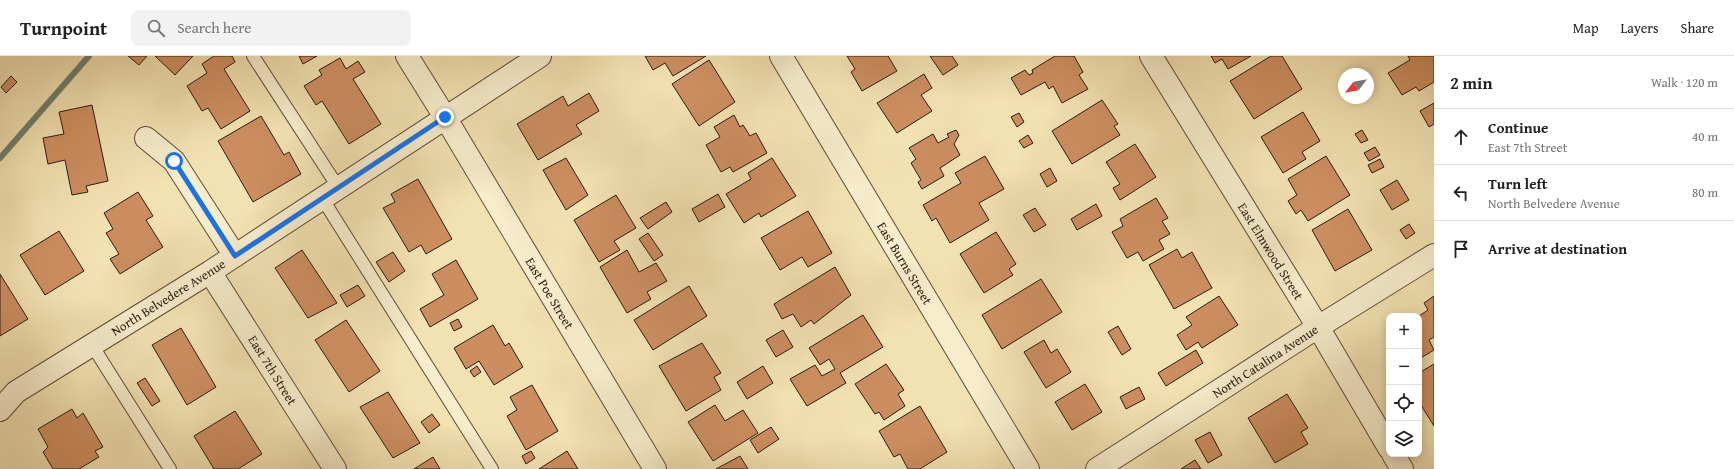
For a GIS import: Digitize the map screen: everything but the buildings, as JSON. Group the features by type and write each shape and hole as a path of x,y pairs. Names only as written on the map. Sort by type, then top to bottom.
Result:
{"street":[{"name":"East Poe Street","path":"407,56 656,469"},
{"name":"North Belvedere Avenue","path":"0,410 8,395 210,272 540,56"},
{"name":"East Burns Street","path":"781,56 1028,469"},
{"name":"East Elmwood Street","path":"1151,56 1318,327 1386,443"},
{"path":"146,138 174,161 235,256"},
{"name":"North Catalina Avenue","path":"1097,469 1318,327 1434,255"},
{"name":"East 7th Street","path":"210,272 335,469"},
{"path":"1395,457 1402,469"}],"lane":[{"path":"253,56 330,193 492,469"},
{"path":"92,345 170,469"}],"waterway":[{"path":"0,158 89,56"}],"route":[{"path":"174,161 235,256 445,117"}]}
